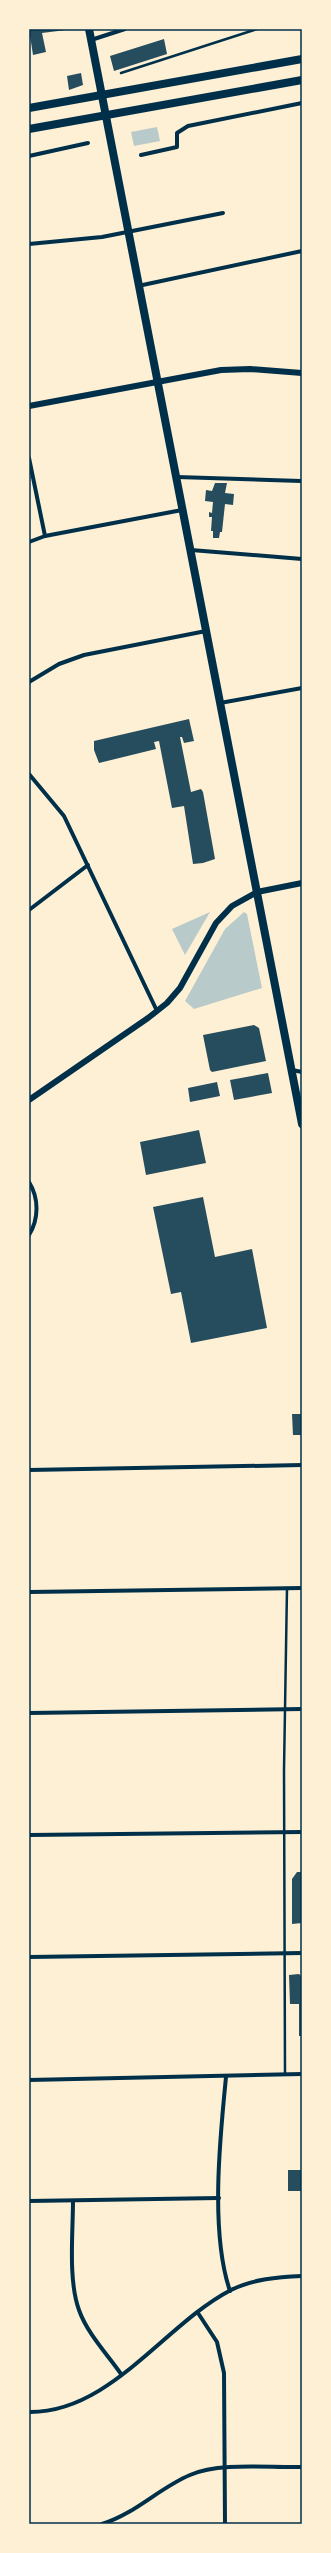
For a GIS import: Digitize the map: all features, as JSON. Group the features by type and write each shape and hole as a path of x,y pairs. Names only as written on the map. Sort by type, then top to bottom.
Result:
{"main road":[{"path":"89,29 302,1124"},
{"path":"29,108 102,97 302,59"},
{"path":"29,129 302,80"}],"street":[{"path":"91,40 125,29"},
{"path":"141,155 177,148 176,134 188,126 302,103"},
{"path":"29,156 88,144"},
{"path":"29,244 102,237 223,213"},
{"path":"138,286 302,251"},
{"path":"29,406 157,381 237,369 302,373"},
{"path":"29,458 44,536"},
{"path":"176,477 301,481"},
{"path":"29,542 44,536 182,510"},
{"path":"190,550 302,559"},
{"path":"29,682 59,664 84,655 206,631"},
{"path":"220,703 302,688"},
{"path":"29,774 64,816 157,1011"},
{"path":"29,910 88,866"},
{"path":"29,1100 157,1011 180,988 221,917 232,906 257,892 302,883"},
{"path":"292,1070 302,1072"},
{"path":"29,1182 37,1203 36,1216 29,1235"},
{"path":"29,1470 302,1465"},
{"path":"29,1592 302,1588"},
{"path":"29,1713 302,1709"},
{"path":"29,1835 302,1832"},
{"path":"29,1957 302,1953"},
{"path":"29,2080 226,2077 302,2074"},
{"path":"226,2077 220,2132 219,2198 225,2267 230,2291"},
{"path":"29,2201 219,2198"},
{"path":"73,2200 73,2265 77,2303 84,2321 121,2374"},
{"path":"29,2412 58,2410 74,2404 121,2374 198,2313 230,2291 257,2281 302,2276"},
{"path":"198,2313 216,2342 224,2374 225,2524"},
{"path":"102,2524 146,2503 188,2475 225,2468 302,2468"}],"lane":[{"path":"121,73 257,29"},
{"path":"286,2074 285,1832 287,1588"}],"shaded area":[{"path":"157,127 160,141 134,146 131,132"},
{"path":"210,912 185,955 172,929"},
{"path":"244,912 247,914 262,988 194,1009 185,1001 225,929"}],"building":[{"path":"29,29 66,30 42,33 46,52 33,55"},
{"path":"164,39 167,54 114,71 110,56"},
{"path":"81,73 83,85 69,90 67,76"},
{"path":"215,483 227,483 225,493 234,494 233,505 225,504 222,532 220,532 219,538 213,538 213,531 211,531 212,517 209,517 209,512 212,513 213,502 205,501 206,490 212,491"},
{"path":"189,719 194,741 184,743 182,737 180,737 191,792 201,789 203,792 215,859 203,863 193,864 184,806 172,808 159,741 154,742 156,749 99,763 94,750 94,741"},
{"path":"254,1025 259,1028 266,1061 212,1072 210,1070 203,1035"},
{"path":"268,1073 272,1093 234,1100 230,1080"},
{"path":"217,1082 220,1096 190,1102 188,1088"},
{"path":"199,1130 206,1163 146,1175 140,1142"},
{"path":"203,1197 215,1257 252,1249 267,1328 191,1343 181,1292 171,1294 153,1207"},
{"path":"292,1414 302,1414 302,1435 293,1435"},
{"path":"297,1872 302,1872 302,1923 292,1924 292,1879"},
{"path":"299,1974 302,1977 302,2036 299,2036 299,2004 290,2004 289,1975"},
{"path":"288,2170 302,2170 302,2191 288,2191"}]}
